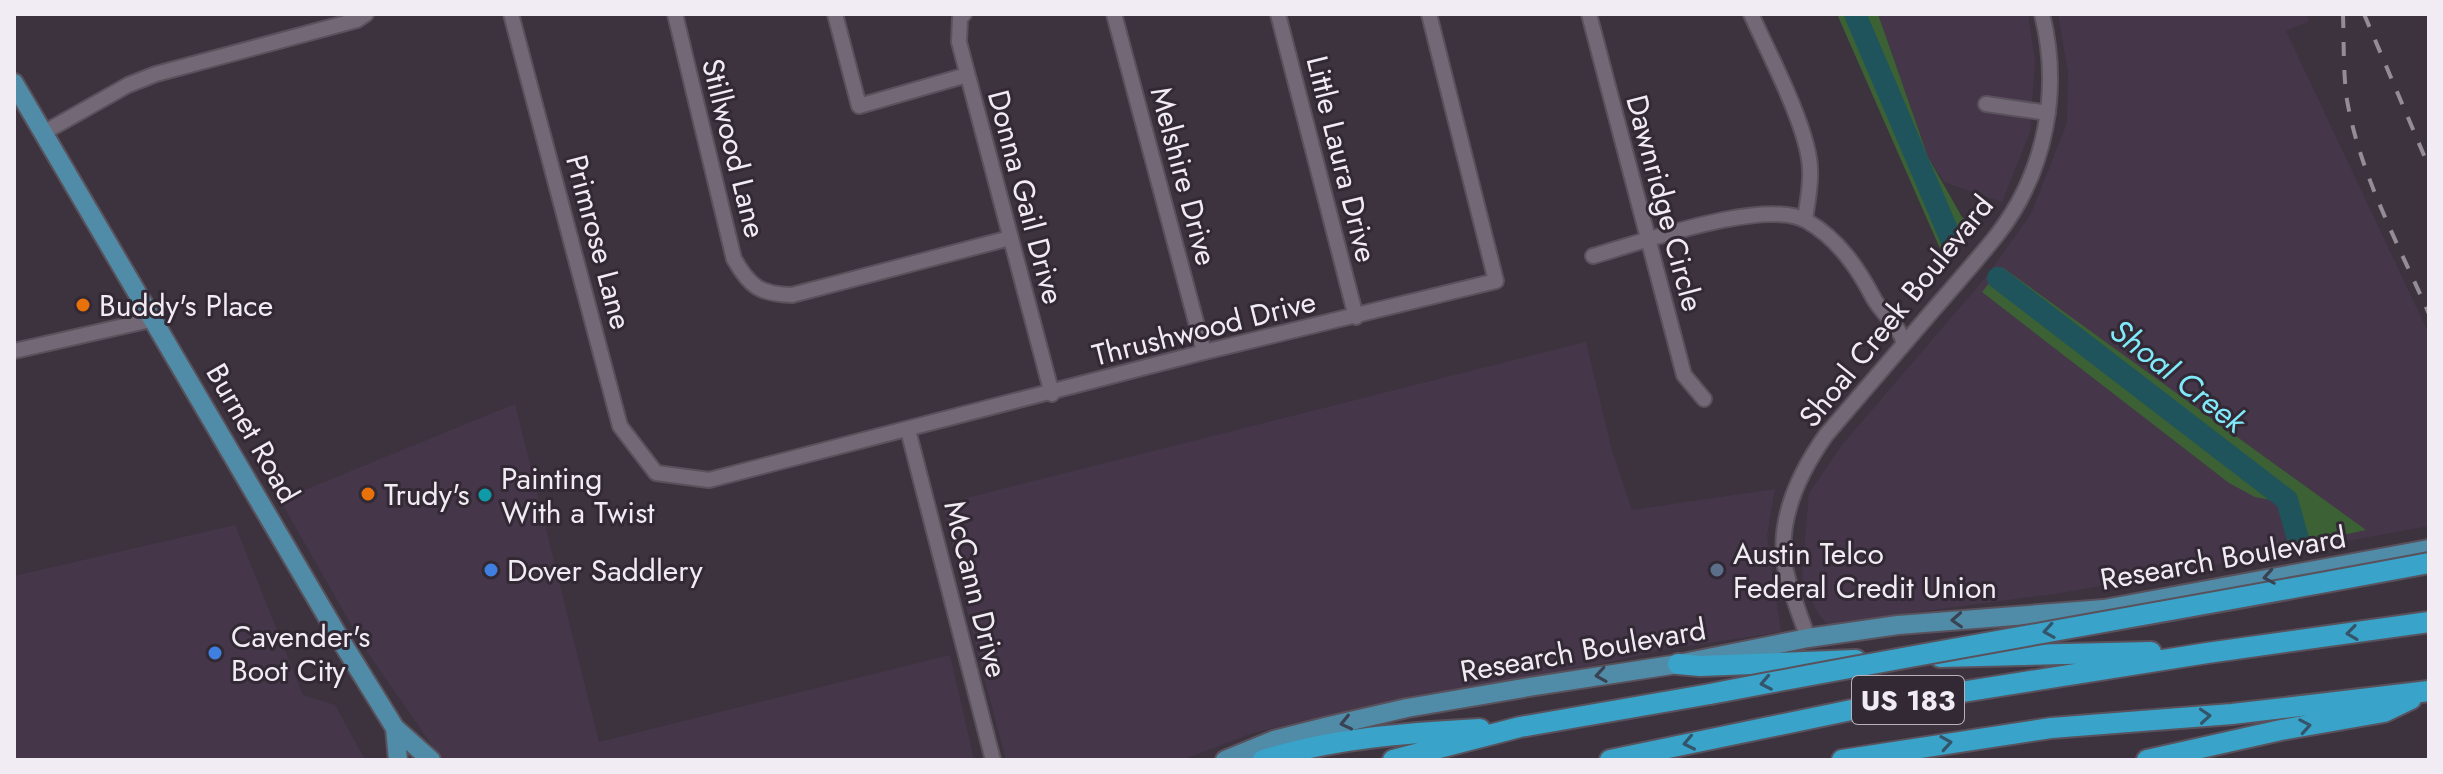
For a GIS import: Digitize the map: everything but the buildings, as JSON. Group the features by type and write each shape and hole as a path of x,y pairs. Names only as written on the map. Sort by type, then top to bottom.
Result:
{"highway":[{"path":"1393,760 1520,727 2429,563"},
{"name":"US 183","path":"1610,760 1839,711 2207,653 2429,622"},
{"path":"1678,664 1700,666 2104,651 2207,653"},
{"path":"2147,760 2281,730 2384,712 2429,691"},
{"name":"US 183","path":"1842,760 2051,728 2232,714 2429,691"},
{"path":"1263,760 1305,747 1342,741 1520,727"}],"main road":[{"name":"Burnet Road","path":"14,83 343,644 395,728 431,760"},
{"name":"Research Boulevard","path":"1225,760 1274,740 1407,708 1678,664 1808,638 1927,622 2104,609 2429,549"},
{"name":"Burnet Road","path":"395,728 398,760"}],"street":[{"path":"43,133 116,92 156,74 357,20 366,14"},
{"name":"Primrose Lane","path":"511,14 620,426 656,473"},
{"name":"Stillwood Lane","path":"675,14 734,259 755,288 770,295 792,295 1010,238"},
{"path":"835,14 859,106 967,75"},
{"name":"Donna Gail Drive","path":"964,14 960,18 959,42 1052,394"},
{"name":"Melshire Drive","path":"1114,14 1204,352"},
{"name":"Little Laura Drive","path":"1278,14 1356,317"},
{"name":"Thrushwood Drive","path":"656,473 709,480 1052,394 1204,352 1496,281 1429,14"},
{"name":"Dawnridge Circle","path":"1589,14 1684,375 1704,399"},
{"path":"1751,14 1800,126 1806,147 1811,169 1805,220"},
{"name":"Shoal Creek Boulevard","path":"1808,638 1785,567 1785,529 1793,495 1805,467 1826,435 1998,233 2029,183 2040,152 2048,113 2049,50 2042,14"},
{"path":"1986,104 2048,113"},
{"path":"1593,256 1742,215 1770,214 1805,220 1847,255 1881,311 1900,329 1904,343"},
{"path":"14,351 155,319"},
{"name":"McCann Drive","path":"908,430 993,760"}],"shaded area":[{"path":"1878,14 2028,14 2035,61 2030,132 2002,202 1944,182 1928,157"},
{"path":"2058,14 2306,14 2309,21 2286,31 2429,334 2429,526 2061,593 1827,624 1817,612 1802,578 1809,493 1842,445 1986,277 2031,214 2067,123 2068,72"},
{"path":"1586,342 1612,451 1632,510 1775,489 1767,536 1781,632 1422,694 1253,733 1182,760 1006,760 973,636 943,504"},
{"path":"515,404 599,742 950,655 974,760 442,760 364,647 280,500"},
{"path":"235,525 303,695 335,705 365,760 14,760 14,576"}],"green space":[{"path":"1837,14 1878,14 1928,157 1962,217 1972,223 1945,260"},
{"path":"2002,267 2366,530 2293,546 2287,513 2280,502 2255,497 2229,483 1982,292"}],"waterway":[{"name":"Shoal Creek","path":"1855,14 1951,239"},
{"name":"Shoal Creek","path":"1998,278 2287,500 2298,539"}],"railway":[{"path":"2343,14 2344,68 2353,128 2382,209 2429,314"},
{"path":"2364,14 2429,167"}],"place":[{"name":"Buddy's Place","path":"83,305"},
{"name":"Trudy's","path":"368,494"},
{"name":"Painting With a Twist","path":"485,495"},
{"name":"Dover Saddlery","path":"491,570"},
{"name":"Austin Telco Federal Credit Union","path":"1717,570"},
{"name":"Cavender's Boot City","path":"215,653"}]}
